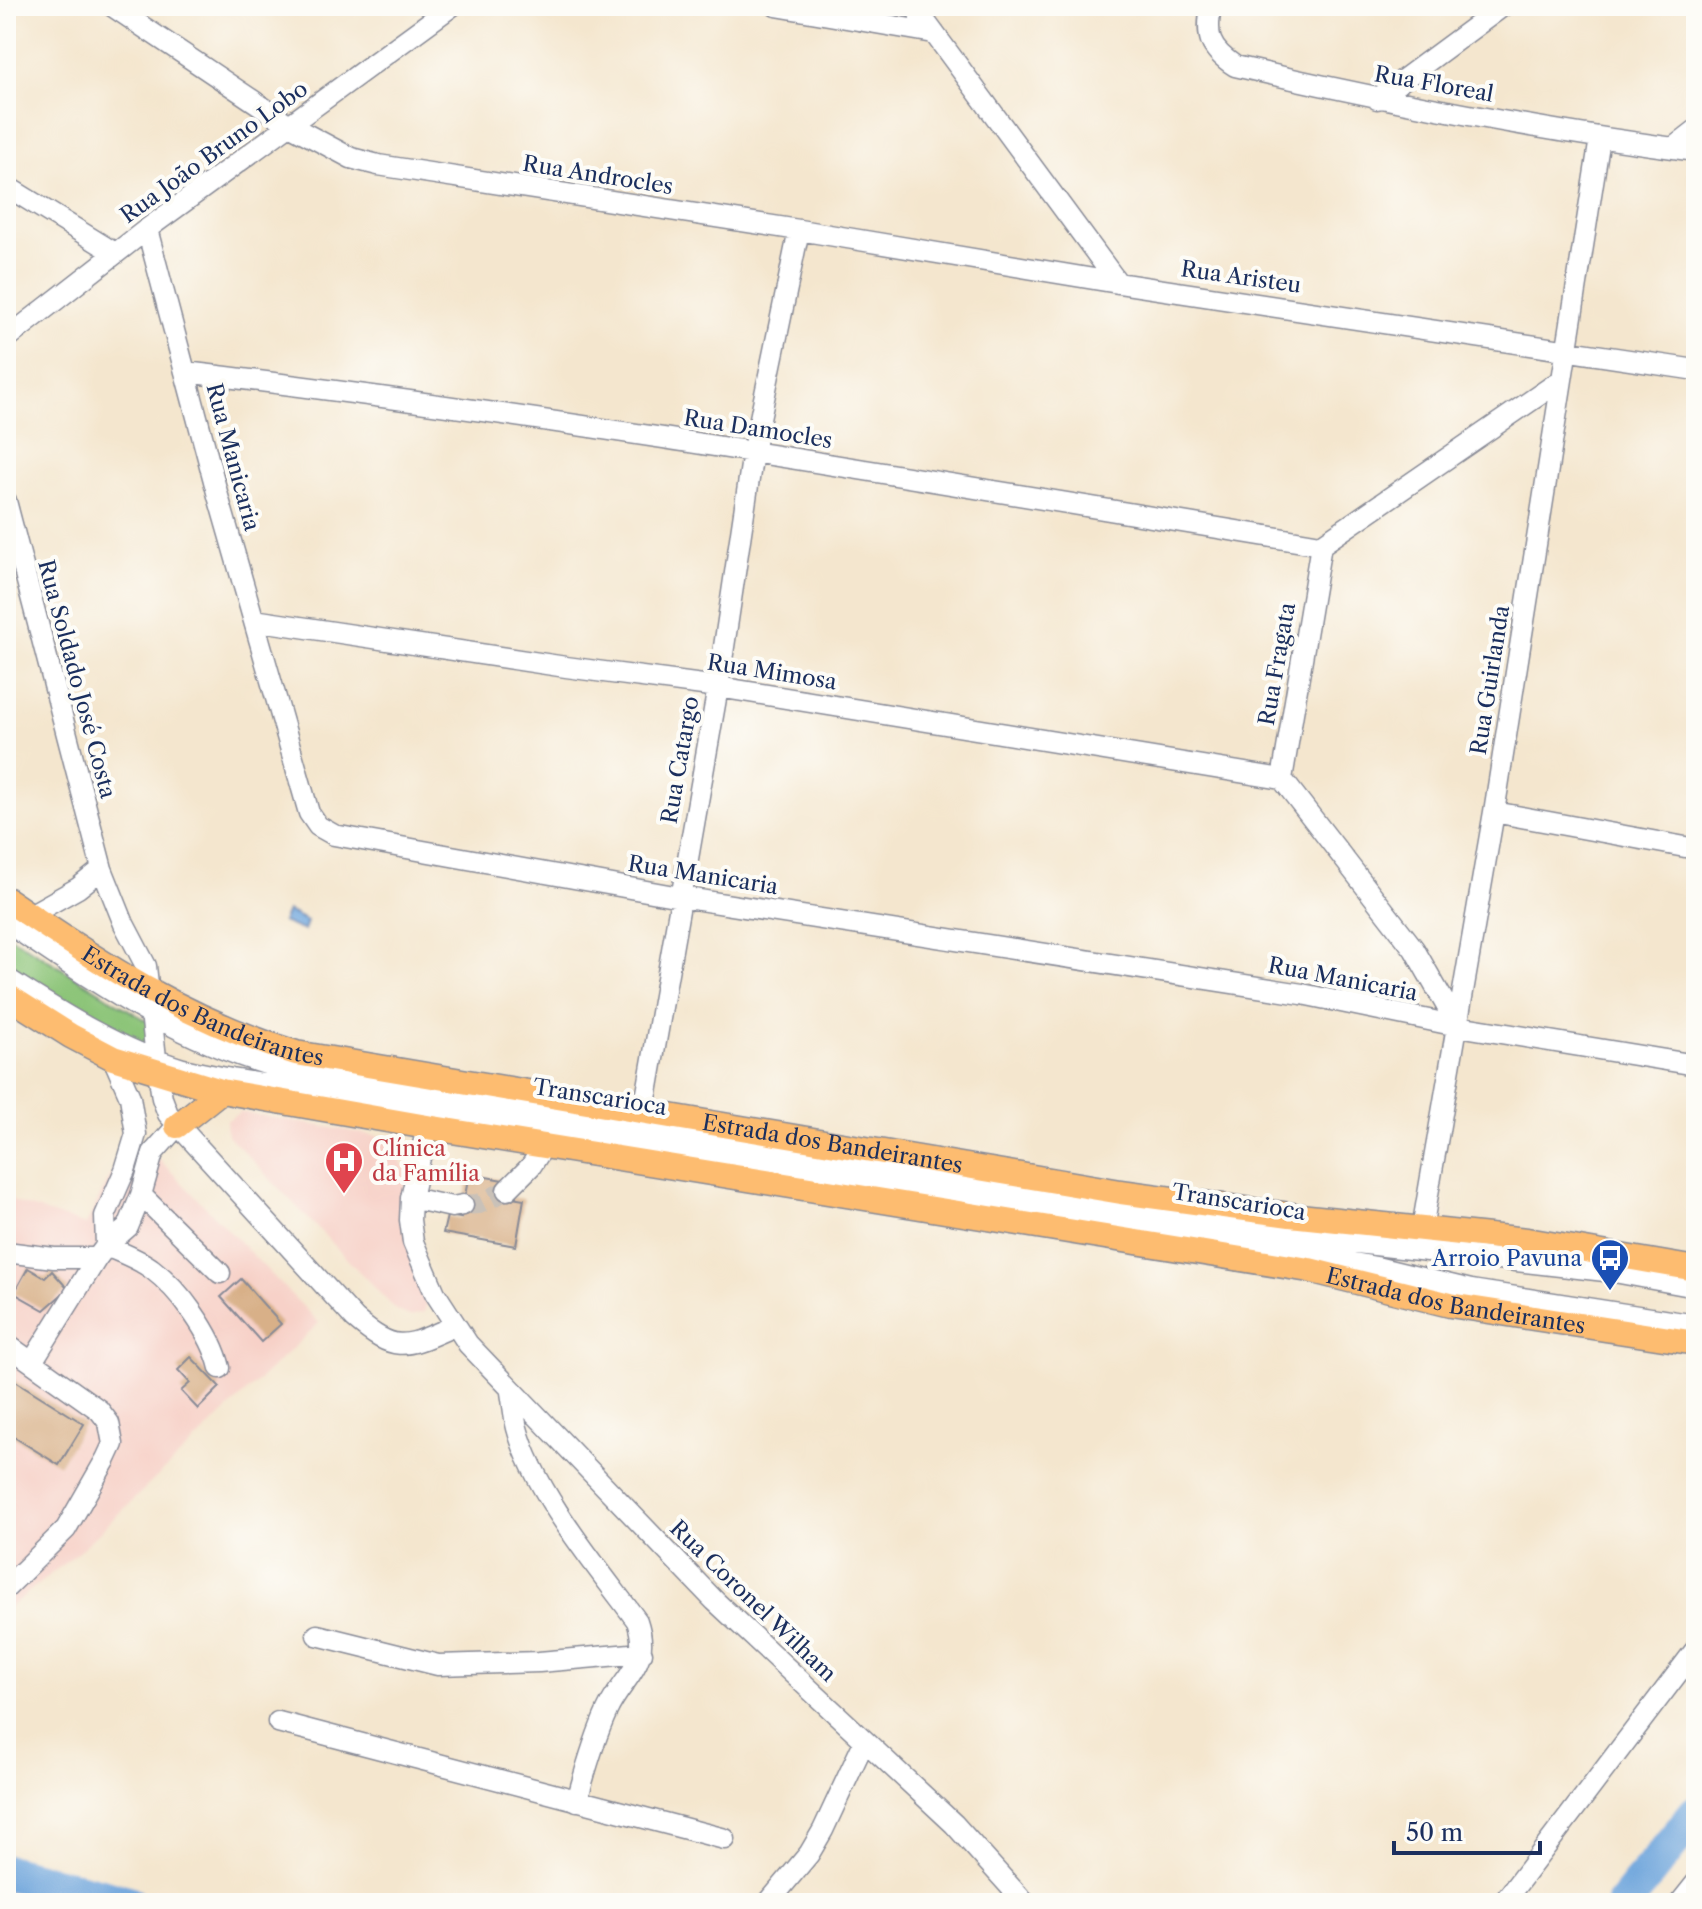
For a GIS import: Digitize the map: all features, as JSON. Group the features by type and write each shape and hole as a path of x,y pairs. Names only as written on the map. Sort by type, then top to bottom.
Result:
{"main road":[{"name":"Estrada dos Bandeirantes","path":"6,899 149,991 220,1027 296,1053 1121,1192 1303,1217 1527,1240 1696,1269"},
{"name":"Estrada dos Bandeirantes","path":"6,995 113,1058 157,1066 221,1091 1309,1270 1450,1305 1696,1343"},
{"path":"177,1126 221,1091"}],"street":[{"name":"Rua Androcles","path":"112,6 291,126 351,158 378,165 1118,283"},
{"name":"Rua João Bruno Lobo","path":"6,339 147,229 452,6"},
{"path":"776,6 934,33"},
{"path":"914,6 1118,283"},
{"name":"Rua Floreal","path":"1211,6 1209,39 1221,57 1235,66 1377,99 1600,138 1696,151"},
{"path":"1377,99 1503,6"},
{"path":"1673,148 1696,130"},
{"name":"Rua Guirlanda","path":"1422,1229 1494,812 1600,138"},
{"path":"6,186 115,253"},
{"name":"Rua Manicaria","path":"147,229 309,813 318,826 334,835 680,897 1302,994 1458,1026 1696,1065"},
{"name":"Rua Catargo","path":"644,1110 718,687 753,452 799,230"},
{"name":"Rua Aristeu","path":"1118,283 1696,370"},
{"name":"Rua Damocles","path":"185,372 342,391 753,452 1321,545"},
{"path":"1321,545 1561,380"},
{"name":"Rua Soldado José Costa","path":"6,501 102,869 124,924 146,966 149,991"},
{"name":"Rua Fragata","path":"1282,779 1321,545"},
{"name":"Rua Mimosa","path":"254,620 718,687 1282,779"},
{"path":"1282,779 1414,949 1458,1026"},
{"path":"1494,812 1696,849"},
{"path":"30,915 78,888 102,869"},
{"name":"Transcarioca","path":"6,922 152,1017 194,1038 251,1060 346,1081 1304,1237 1614,1272 1696,1287"},
{"name":"Transcarioca","path":"6,978 86,1028 157,1066 182,1068 275,1088 1276,1249 1376,1267 1471,1290 1696,1325"},
{"path":"149,991 165,1107 177,1126 355,1319 376,1337 402,1345 454,1326"},
{"path":"102,1252 105,1216 125,1170 136,1134 130,1097 113,1058"},
{"path":"32,1362 102,1252 128,1227 153,1153 177,1126"},
{"name":"Rua Coronel Wilham","path":"427,1127 411,1198 410,1220 413,1242 435,1293 454,1326 511,1392 715,1601 954,1824 1025,1903"},
{"path":"507,1190 531,1166 544,1146"},
{"path":"141,1195 220,1273"},
{"path":"411,1198 452,1207 463,1205"},
{"path":"7,1250 54,1258 102,1252 145,1264 168,1284 207,1331 220,1368"},
{"path":"6,1344 99,1410 109,1423 113,1444 66,1529 6,1588"},
{"path":"511,1392 517,1429 530,1462 566,1524 637,1621 642,1638 642,1653 637,1665 607,1710 577,1801"},
{"path":"317,1635 438,1665 539,1662 642,1653"},
{"path":"1503,1903 1696,1649"},
{"path":"278,1722 725,1839"},
{"path":"768,1903 816,1842 864,1742"},
{"path":"1680,1903 1696,1883"}],"shaded area":[{"name":"Clínica da Família","path":"240,1112 377,1136 395,1149 406,1171 400,1219 428,1299 424,1312 410,1316 396,1310 227,1134 226,1121"},
{"path":"127,1141 153,1153 319,1323 77,1553 6,1610 6,1196 18,1203 86,1225"}],"green space":[{"path":"6,934 150,1023 152,1056 6,968"}],"water":[{"path":"287,911 307,921 304,931 282,922"}],"building":[{"path":"469,1174 509,1181 506,1196 524,1199 516,1246 443,1233 447,1216 461,1218"},
{"path":"28,1268 45,1278 52,1271 68,1289 44,1310 14,1293"},
{"path":"241,1279 281,1324 261,1342 221,1297"},
{"path":"191,1357 220,1387 198,1409 181,1391 190,1383 178,1370"},
{"path":"6,1375 84,1424 59,1465 6,1432"}],"waterway":[{"name":"Arroio Pavuna","path":"1624,1903 1696,1813"},
{"name":"Arroio Pavuna","path":"6,1872 128,1903"}],"tunnel":[{"path":"463,1205 479,1204 507,1190"}],"place":[{"name":"Clínica da Família","path":"344,1195"},
{"name":"Arroio Pavuna","path":"1610,1292"}]}
